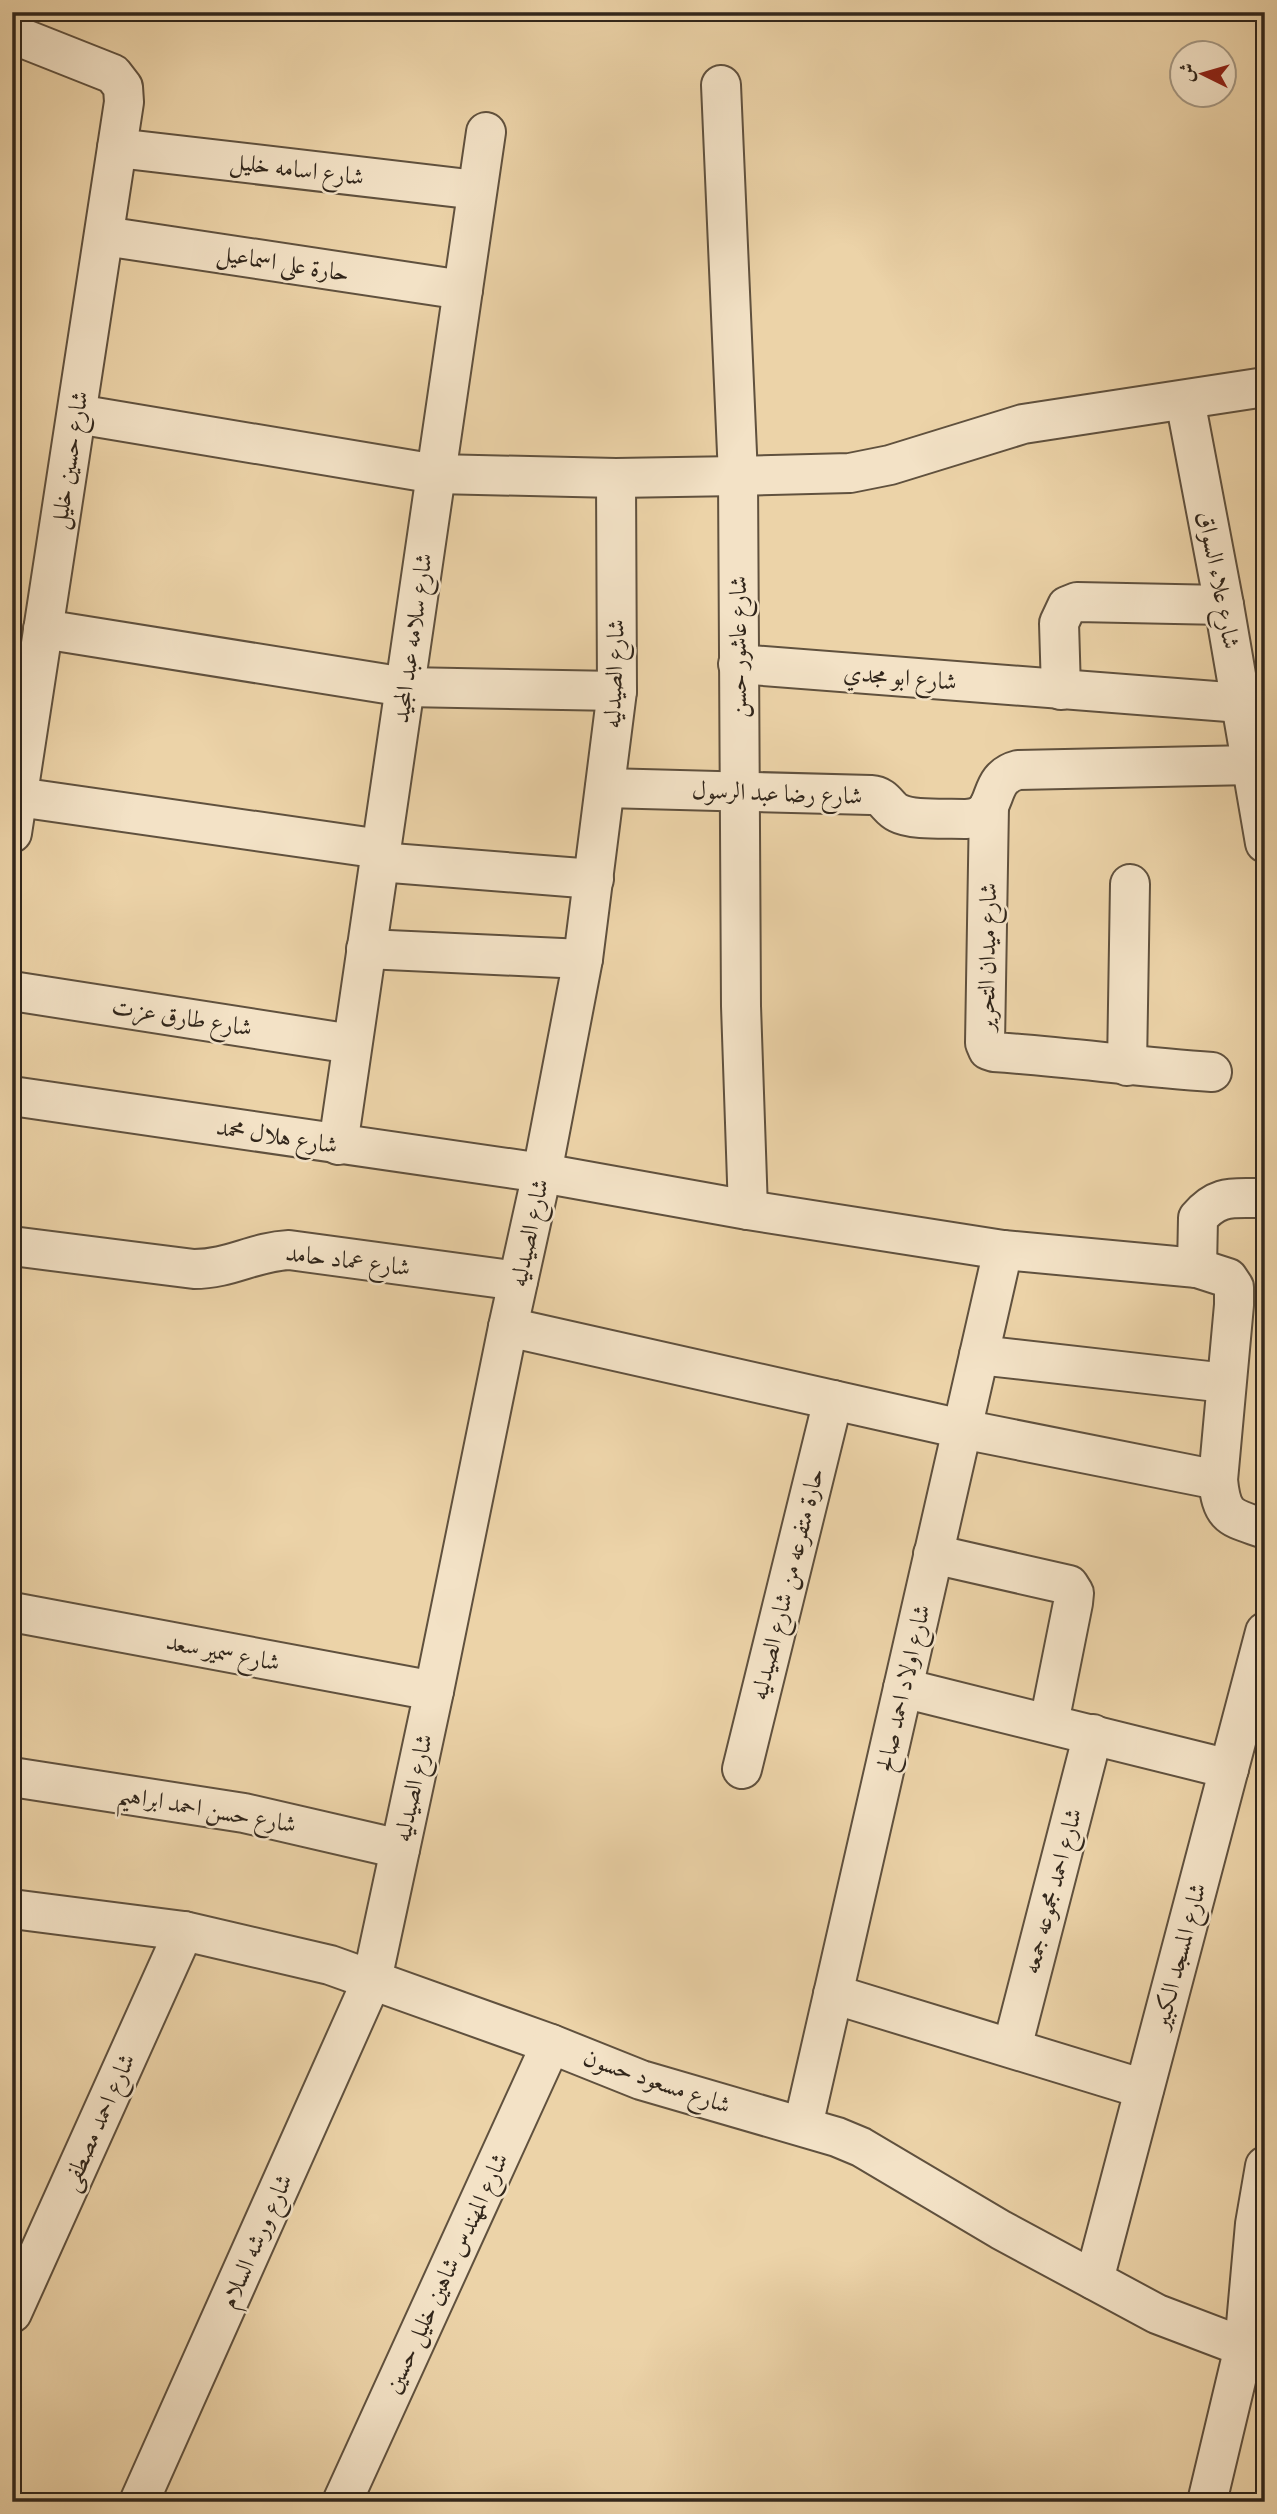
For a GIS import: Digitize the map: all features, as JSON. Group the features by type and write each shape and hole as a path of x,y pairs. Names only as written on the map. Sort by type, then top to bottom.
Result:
{"street":[{"name":"شارع حسين خليل","path":"12,34 113,75 122,87 124,102 15,815"},
{"name":"شارع عاشور حسن","path":"721,85 737,476 741,1006 748,1210"},
{"name":"شارع سلامه عبد المجيد","path":"338,1145 486,132"},
{"name":"شارع اسامه خليل","path":"117,148 477,190"},
{"name":"حارة على اسماعيل","path":"104,236 463,290"},
{"path":"77,414 436,474 616,478 737,476 850,473 890,465 1023,424 1265,387"},
{"name":"شارع علاء السواق","path":"1185,400 1224,604 1247,680 1252,765 1265,843"},
{"name":"شارع الصيدليه","path":"372,1980 542,1173 583,959 617,691 616,478"},
{"path":"1061,690 1059,623 1067,606 1077,602 1224,604"},
{"path":"43,629 405,687 617,691"},
{"name":"شارع ابو مجدي","path":"738,664 1061,690 1247,680"},
{"path":"989,806 1001,778 1018,770 1252,765"},
{"name":"شارع رضا عبد الرسول","path":"605,788 879,796 899,814 975,819 984,814 989,806"},
{"name":"شارع ميدان التحرير","path":"989,806 985,1043 988,1050 1079,1058 1127,1066 1212,1072"},
{"path":"15,815 594,879"},
{"path":"1127,1066 1130,884"},
{"path":"366,949 583,959"},
{"name":"شارع طارق عزت","path":"12,991 352,1044"},
{"name":"شارع هلال محمد","path":"12,1096 542,1173 748,1210 1003,1250 1198,1268 1228,1278 1234,1287 1226,1383"},
{"path":"1198,1268 1198,1218 1209,1205 1222,1199 1265,1198"},
{"name":"شارع عماد حامد","path":"12,1246 194,1269 223,1267 261,1253 289,1250 518,1281"},
{"name":"شارع اولاد احمد صالح","path":"803,2126 1003,1250"},
{"path":"508,1327 962,1429 1218,1480"},
{"path":"979,1355 1226,1383 1218,1480 1220,1502 1237,1521 1265,1529"},
{"name":"حارة متفرعه من شارع الصيدليه","path":"742,1769 833,1400"},
{"path":"933,1554 1069,1585 1074,1593 1073,1603 1049,1723"},
{"name":"شارع سمير سعد","path":"12,1612 434,1691"},
{"name":"شارع المسجد الكبير","path":"1094,2280 1264,1642"},
{"path":"903,1688 1229,1769"},
{"name":"شارع احمد مجموعه جمعه","path":"1012,2048 1093,1734"},
{"name":"شارع حسن احمد ابراهيم","path":"12,1777 244,1813 400,1849"},
{"name":"شارع مسعود حسون","path":"12,1909 184,1931 330,1965 551,2044 641,2080 803,2126 861,2147 1001,2230 1157,2314 1254,2351"},
{"name":"شارع احمد مصطفى","path":"12,2313 184,1931"},
{"name":"شارع ورشه السلام","path":"139,2502 372,1980"},
{"path":"833,1994 1144,2089"},
{"name":"شارع المهندس شاهين خليل حسين","path":"342,2502 551,2044"},
{"path":"1207,2502 1254,2351 1255,2224 1265,2166"}]}
